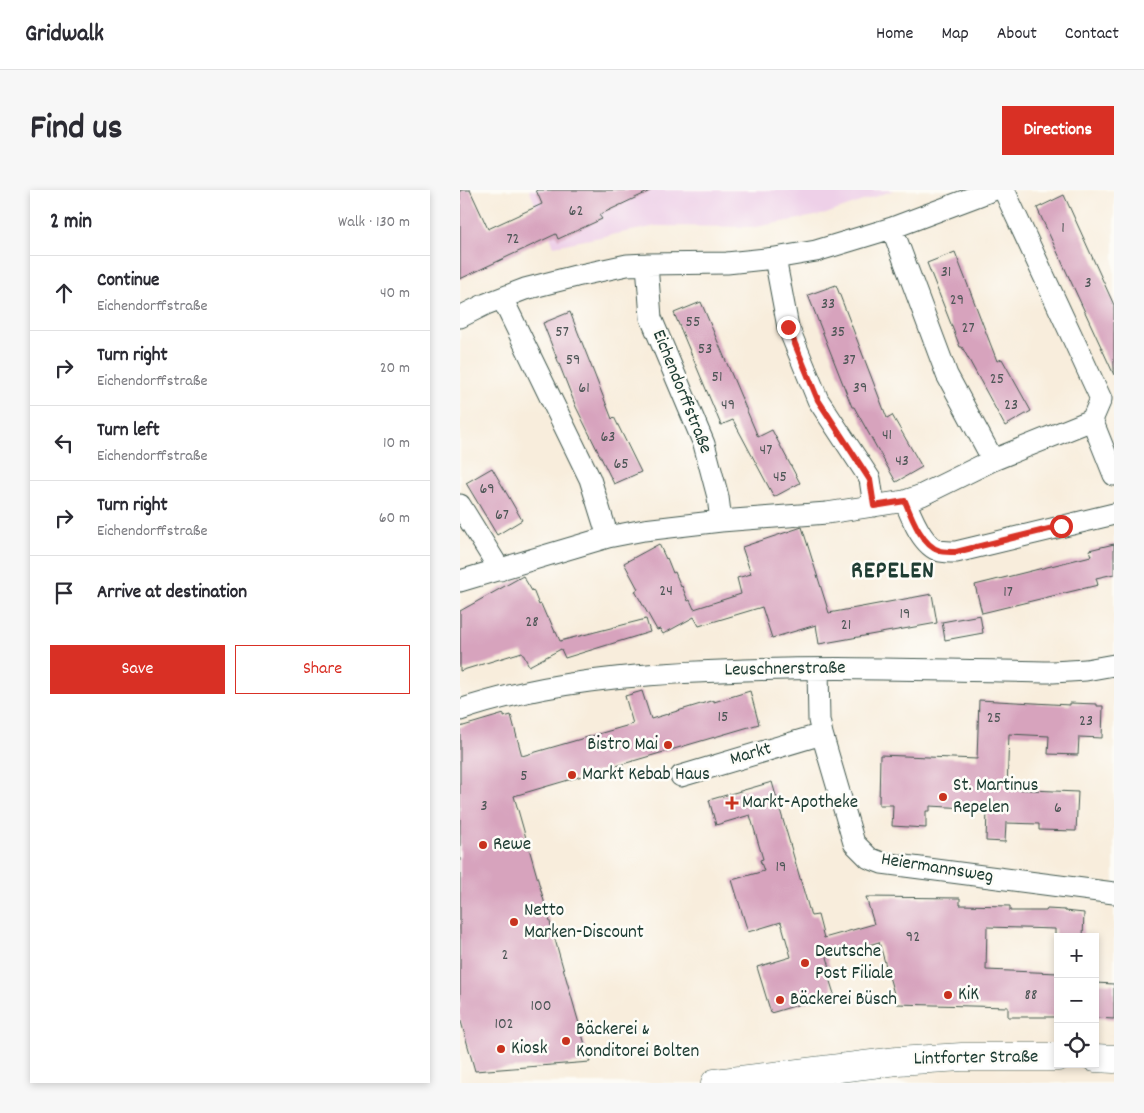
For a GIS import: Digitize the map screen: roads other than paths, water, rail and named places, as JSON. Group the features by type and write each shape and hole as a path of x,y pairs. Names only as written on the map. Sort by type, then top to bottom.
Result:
{"street":[{"path":"460,317 525,289 627,265 727,263 816,251 892,228 992,190"},
{"path":"460,581 608,537 644,530 721,521 827,513 905,501 922,495 993,460 1092,420 1101,399 1004,190"},
{"path":"892,228 947,375 993,460"},
{"path":"775,258 788,327 818,400 870,480 874,506"},
{"name":"Eichendorffstraße","path":"647,264 651,318 704,444 718,498 721,521"},
{"path":"502,298 590,479 608,537"},
{"path":"1092,420 1114,475"},
{"path":"905,501 925,542 938,551 956,552 1114,514"},
{"path":"460,505 500,570"},
{"name":"Leuschnerstraße","path":"460,710 509,696 551,688 629,676 683,672 818,669 1053,672 1086,670 1114,665"},
{"name":"Heiermannsweg","path":"818,669 819,720 822,734 854,844 869,858 882,863 1114,893"},
{"name":"Markt","path":"680,776 822,734"},
{"name":"Lintforter Straße","path":"715,1083 906,1060 962,1057 1054,1058"},
{"path":"1099,1058 1114,1058"}],"place":[{"name":"Bistro Mai","path":"668,745"},
{"name":"Markt Kebab Haus","path":"572,775"},
{"name":"St. Martinus Repelen","path":"943,797"},
{"name":"Markt-Apotheke","path":"732,803"},
{"name":"Rewe","path":"483,845"},
{"name":"Netto Marken-Discount","path":"514,922"},
{"name":"Deutsche Post Filiale","path":"805,963"},
{"name":"KiK","path":"948,995"},
{"name":"Bäckerei Büsch","path":"780,1000"},
{"name":"Bäckerei & Konditorei Bolten","path":"566,1041"},
{"name":"Kiosk","path":"501,1049"}],"district":[{"name":"REPELEN","path":"893,572"}]}
